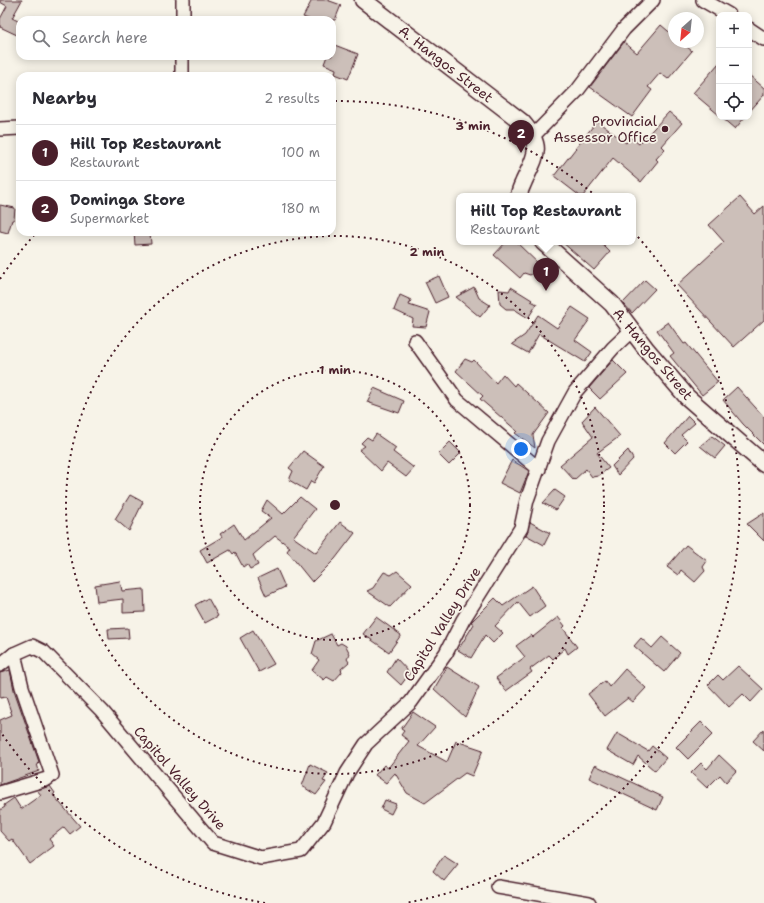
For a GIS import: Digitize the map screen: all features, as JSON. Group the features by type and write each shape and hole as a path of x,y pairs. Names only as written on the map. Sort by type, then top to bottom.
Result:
{"street":[{"path":"183,0 183,16"},
{"name":"A. Hangos Street","path":"363,0 522,122 534,135"},
{"path":"520,193 535,158 536,148 534,135 577,91 624,29 653,0"},
{"path":"703,0 724,12"},
{"path":"752,31 764,39"},
{"path":"182,60 182,72"},
{"path":"0,129 16,128"},
{"name":"A. Hangos Street","path":"545,245 563,263 601,294 687,397 764,464"},
{"name":"Capitol Valley Drive","path":"0,665 14,654 32,646 44,652 102,711 213,843 261,858 301,851 324,822 348,773 366,744 411,702 446,652 463,620 521,528 527,500 548,441 575,392 613,348 632,330"},
{"path":"415,340 457,400 539,469"},
{"path":"0,793 48,779 52,775 22,687 14,654"},
{"path":"498,887 589,903"}],"building":[{"path":"0,0 22,0 12,18 16,20 16,35 0,27 0,19 7,6 0,2"},
{"path":"312,0 327,0 341,5 336,18 336,16 304,16"},
{"path":"661,25 668,31 668,48 688,48 692,51 668,79 660,73 648,87 652,90 632,117 590,87 624,42 637,53"},
{"path":"336,46 358,54 348,79 336,74 336,69 324,64 326,60 336,60"},
{"path":"716,66 716,112 693,93"},
{"path":"752,78 764,88 764,95 752,109"},
{"path":"669,112 682,123 662,146 665,149 656,159 658,161 641,182 613,158 585,193 576,193 554,176 597,121 626,143 631,138 639,144"},
{"path":"724,120 742,120 735,129"},
{"path":"740,197 755,214 764,206 764,320 734,347 677,285 724,242 709,225"},
{"path":"0,205 15,208 14,220 12,220 8,233 0,231"},
{"path":"134,236 150,236 151,244 135,245"},
{"path":"503,245 519,245 543,268 530,275 524,273 520,278 494,255"},
{"path":"565,245 603,245 610,252 594,270"},
{"path":"439,276 448,297 435,303 425,282"},
{"path":"645,280 655,289 632,313 623,303"},
{"path":"474,287 479,298 490,305 480,317 456,297"},
{"path":"511,287 537,304 528,318 514,309 506,309 500,304 499,290 509,291"},
{"path":"400,295 411,300 409,305 430,312 426,327 412,326 413,319 394,310"},
{"path":"572,307 590,319 575,340 592,352 585,362 539,334 528,353 512,344 525,335 538,315 557,328"},
{"path":"668,322 684,344 686,343 718,382 702,395 670,356 674,353 657,330"},
{"path":"465,359 472,362 474,360 496,383 503,374 514,386 516,383 549,413 533,435 535,448 515,433 517,431 480,399 483,396 456,371"},
{"path":"613,360 627,374 600,399 589,388"},
{"path":"737,387 764,417 764,445 743,424 723,400"},
{"path":"374,388 404,401 399,413 367,402"},
{"path":"595,407 620,436 597,453 609,468 598,476 592,477 586,469 574,480 560,465 593,437 582,421"},
{"path":"688,416 695,423 681,435 687,441 675,453 665,443"},
{"path":"376,434 396,448 393,452 414,468 406,477 387,463 381,471 359,450 365,446 361,443 367,437 372,440"},
{"path":"712,436 725,446 715,458 700,446"},
{"path":"450,442 461,453 449,465 438,454"},
{"path":"628,450 633,459 618,475 612,466"},
{"path":"303,451 324,466 314,483 311,481 306,490 289,480 293,471 289,468"},
{"path":"512,460 529,471 520,493 500,483"},
{"path":"555,490 565,497 556,510 543,503"},
{"path":"130,495 143,502 129,531 115,519"},
{"path":"300,497 315,509 293,537 316,553 340,522 355,533 335,559 312,582 287,551 290,547 275,536 253,555 258,565 250,569 247,564 243,567 235,552 233,554 230,550 207,563 200,550 222,537 220,534 234,524 244,540 271,518 261,511 267,500 283,514"},
{"path":"764,513 764,541 747,524"},
{"path":"530,522 550,533 544,545 526,535"},
{"path":"686,545 707,561 703,567 705,571 695,582 681,570 678,575 667,567"},
{"path":"277,569 285,587 266,596 258,578"},
{"path":"397,571 412,584 390,607 367,591 373,588 384,572 391,575"},
{"path":"120,581 122,591 144,589 145,612 123,613 123,599 97,602 95,585"},
{"path":"532,586 545,606 530,617 518,602 495,626 503,633 493,643 485,635 471,658 458,650 474,624 471,622 495,598 503,606"},
{"path":"208,598 218,616 205,623 195,605"},
{"path":"376,617 401,635 389,652 363,634"},
{"path":"558,617 565,626 563,628 577,647 568,654 565,648 553,659 549,655 530,669 532,672 506,691 496,678 525,657 516,646 531,635 533,637"},
{"path":"128,628 129,638 109,639 108,629"},
{"path":"253,630 274,664 259,672 240,638"},
{"path":"331,634 337,645 341,643 346,646 350,654 347,659 349,662 341,669 342,672 334,681 327,677 324,680 312,670 319,660 312,654 316,641"},
{"path":"662,637 680,653 664,672 634,646 641,638 652,648"},
{"path":"396,658 410,673 401,685 387,672"},
{"path":"738,666 763,689 751,702 743,694 729,707 708,685 718,675 723,680"},
{"path":"447,667 479,687 465,717 434,689"},
{"path":"625,669 646,688 633,702 628,698 605,716 588,694 605,681 609,687"},
{"path":"10,670 14,690 39,762 37,764 39,771 0,785 0,720 12,715 6,697 0,698 0,673"},
{"path":"413,712 435,727 418,746 447,762 456,741 483,750 472,776 465,773 425,803 407,793 395,773 386,783 375,775 384,765 388,768 409,741 401,735 404,731 401,729"},
{"path":"701,722 713,734 688,759 676,747"},
{"path":"764,729 764,751 753,741"},
{"path":"617,733 648,751 652,746 666,758 655,771 638,756 633,765 607,750"},
{"path":"719,755 736,771 726,782 720,775 707,788 691,773 701,763 707,769"},
{"path":"310,764 328,773 323,781 326,782 316,795 302,786"},
{"path":"595,765 663,797 657,810 589,778"},
{"path":"50,786 55,793 53,795 80,826 70,834 64,827 49,839 54,846 30,864 12,839 9,841 0,831 0,810 14,798 21,809 41,795 37,790"},
{"path":"385,800 396,804 391,814 381,809"},
{"path":"444,855 458,864 444,881 433,871"}],"place":[{"name":"Provincial Assessor Office","path":"665,129"},
{"name":"Dominga Store","path":"521,153"},
{"name":"Hill Top Restaurant","path":"546,291"}]}
